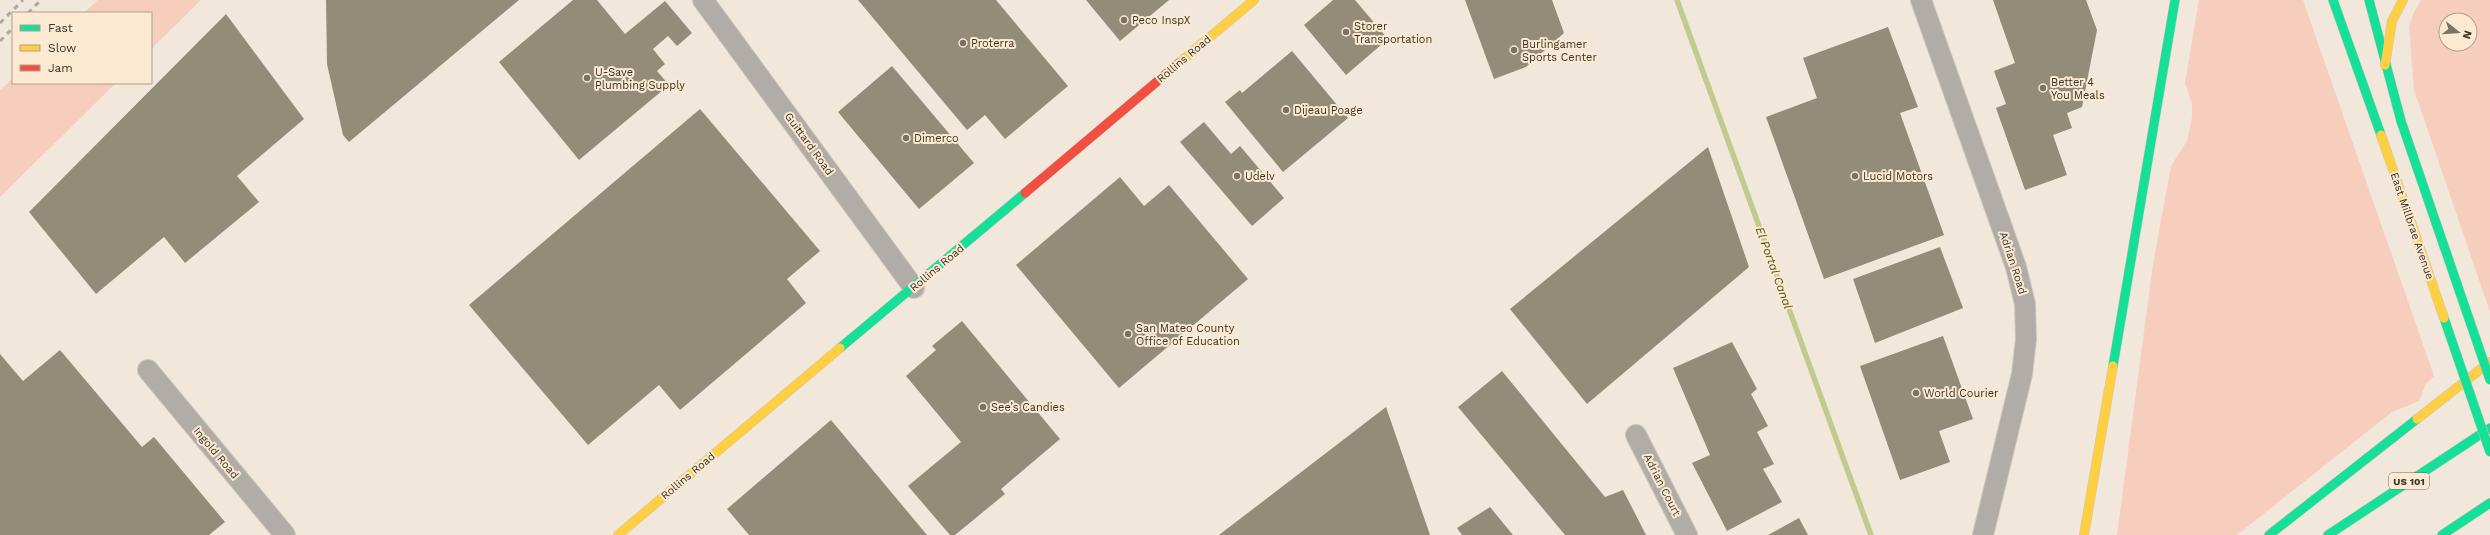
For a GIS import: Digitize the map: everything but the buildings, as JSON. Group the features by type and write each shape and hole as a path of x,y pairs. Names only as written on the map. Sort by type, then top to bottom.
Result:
{"main road":[{"name":"Rollins Road","path":"618,535 914,288 1253,0"},
{"path":"2084,535 2175,0"},
{"name":"East Millbrae Avenue","path":"2333,0 2490,452"},
{"path":"2369,0 2401,122 2490,380"},
{"path":"2385,65 2392,21 2403,0"},
{"path":"2269,535 2490,362"},
{"name":"US 101","path":"2328,535 2490,428"},
{"path":"2442,535 2490,503"}],"street":[{"name":"Guittard Road","path":"703,0 914,288"},
{"name":"Adrian Road","path":"1921,0 2016,268 2025,304 2026,339 2022,374 1983,535"},
{"name":"Ingold Road","path":"148,370 285,535"},
{"name":"Adrian Court","path":"1636,436 1687,535"}],"shaded area":[{"path":"98,0 201,0 152,48 152,12 85,12"},
{"path":"2199,0 2303,0 2434,376 2426,384 2419,401 2392,412 2237,535 2117,535 2153,264 2171,166 2187,141 2192,117 2192,104 2185,83"},
{"path":"2421,0 2490,0 2490,312 2414,90 2409,27 2414,12"},
{"path":"12,79 12,84 115,84 0,197 0,90"}],"waterway":[{"name":"El Portal Canal","path":"1677,0 1871,535"}],"railway":[{"path":"0,23 23,0"},
{"path":"29,12 41,0"},
{"path":"0,41 12,29"}],"traffic: fast":[{"path":"2113,366 2175,0"},
{"path":"2333,0 2381,135"},
{"path":"2369,0 2401,121"},
{"path":"2401,121 2490,380"},
{"path":"840,348 1025,193"},
{"path":"2444,318 2490,452"},
{"path":"2269,535 2417,419"},
{"path":"2328,535 2490,428"},
{"path":"2442,535 2490,503"}],"traffic: slow":[{"path":"1179,63 1254,0"},
{"path":"2385,65 2392,21 2403,0"},
{"path":"2381,135 2444,318"},
{"path":"618,535 840,348"},
{"path":"2417,419 2490,362"},
{"path":"2084,535 2113,366"}],"traffic: jam":[{"path":"1025,193 1179,63"}],"place":[{"name":"Peco InspX","path":"1124,20"},
{"name":"Storer Transportation","path":"1346,32"},
{"name":"Proterra","path":"963,43"},
{"name":"Burlingamer Sports Center","path":"1514,50"},
{"name":"U-Save Plumbing Supply","path":"587,78"},
{"name":"Better 4 You Meals","path":"2043,88"},
{"name":"Dijeau Poage","path":"1286,110"},
{"name":"Dimerco","path":"906,138"},
{"name":"Udelv","path":"1237,176"},
{"name":"Lucid Motors","path":"1855,176"},
{"name":"San Mateo County Office of Education","path":"1128,334"},
{"name":"World Courier","path":"1916,393"},
{"name":"See’s Candies","path":"983,407"}]}
